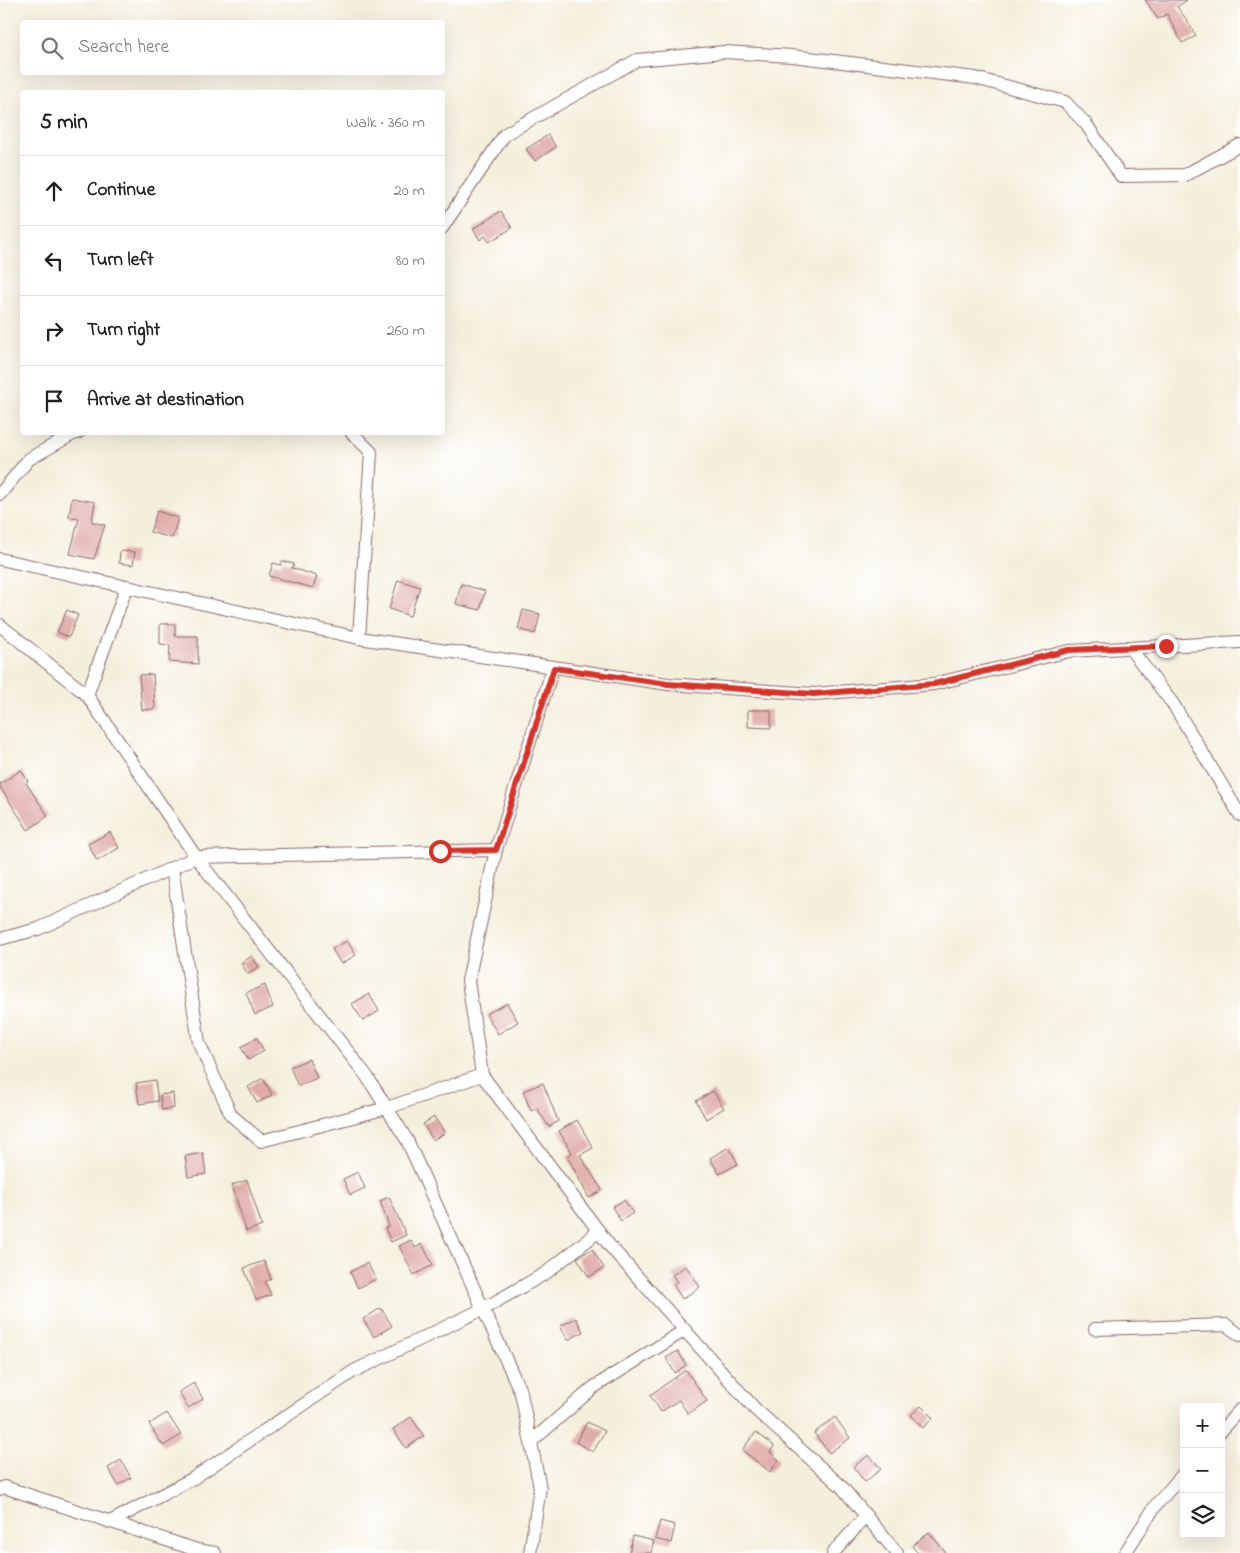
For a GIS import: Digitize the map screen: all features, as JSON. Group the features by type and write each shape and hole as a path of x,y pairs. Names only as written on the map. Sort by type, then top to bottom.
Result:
{"street":[{"path":"445,224 505,134 637,60 724,52 792,56 975,78 1065,102 1086,124 1121,176 1185,175 1240,145"},
{"path":"0,494 29,460 71,435"},
{"path":"354,435 371,452 359,638"},
{"path":"0,560 127,586 359,638 668,684 814,694 934,684 1069,650 1240,642"},
{"path":"87,695 127,586"},
{"path":"0,625 87,695 196,857 366,1075 407,1140 521,1393 540,1488 530,1553"},
{"path":"1129,648 1173,704 1240,816"},
{"path":"554,668 496,850 468,981 482,1075 599,1231 755,1409 841,1486 897,1553"},
{"path":"0,939 38,929 196,857 496,850"},
{"path":"172,868 199,1043 231,1115 261,1142 387,1108 482,1075"},
{"path":"110,1522 192,1479 354,1371 483,1309 546,1272 599,1231"},
{"path":"1095,1329 1226,1325 1240,1335"},
{"path":"531,1442 594,1386 685,1330"},
{"path":"1225,1427 1240,1410"},
{"path":"1124,1553 1156,1505 1180,1478"},
{"path":"0,1490 4,1488 197,1550 215,1553"},
{"path":"833,1553 866,1516"}],"building":[{"path":"1145,0 1187,0 1177,7 1196,36 1182,43 1167,14 1158,19"},
{"path":"548,135 556,147 535,161 526,149"},
{"path":"501,211 512,228 489,242 485,236 480,240 473,229"},
{"path":"72,498 95,502 92,522 105,525 94,559 70,554 79,518 69,517"},
{"path":"157,511 178,518 172,538 150,532"},
{"path":"120,551 135,552 133,565 119,563"},
{"path":"282,561 294,564 292,568 317,576 313,588 269,576 273,563 281,565"},
{"path":"398,580 420,587 410,616 389,609"},
{"path":"461,584 485,591 480,610 456,604"},
{"path":"67,610 78,615 69,637 57,632"},
{"path":"523,610 540,614 535,634 518,629"},
{"path":"160,624 175,624 175,636 198,636 198,664 169,662 170,645 160,644"},
{"path":"153,674 155,709 142,710 139,675"},
{"path":"748,710 771,710 771,728 748,727"},
{"path":"21,770 28,781 26,783 48,816 28,830 0,787 0,784"},
{"path":"110,832 119,848 97,861 88,844"},
{"path":"347,941 356,955 341,964 332,949"},
{"path":"252,956 259,967 248,974 241,963"},
{"path":"265,985 273,1007 255,1015 246,993"},
{"path":"369,994 379,1011 363,1021 352,1004"},
{"path":"507,1003 518,1022 498,1034 486,1014"},
{"path":"257,1038 264,1051 248,1060 241,1047"},
{"path":"309,1059 317,1078 298,1086 290,1067"},
{"path":"263,1078 272,1095 257,1103 248,1087"},
{"path":"155,1080 158,1101 139,1104 136,1083"},
{"path":"543,1083 558,1121 549,1127 537,1108 531,1111 523,1091"},
{"path":"713,1091 724,1108 706,1119 696,1101"},
{"path":"173,1093 174,1108 162,1110 160,1095"},
{"path":"434,1117 445,1133 433,1140 423,1124"},
{"path":"577,1120 593,1148 580,1155 602,1190 589,1198 567,1156 572,1153 559,1131"},
{"path":"729,1147 738,1164 719,1174 710,1158"},
{"path":"203,1153 206,1174 188,1177 185,1156"},
{"path":"358,1172 365,1188 350,1195 343,1179"},
{"path":"247,1180 262,1226 246,1231 232,1185"},
{"path":"389,1197 406,1235 391,1242 385,1228 389,1226 380,1201"},
{"path":"624,1200 633,1213 621,1221 612,1207"},
{"path":"411,1240 415,1248 422,1244 433,1265 414,1275 399,1246"},
{"path":"592,1249 604,1268 589,1277 577,1258"},
{"path":"264,1261 271,1279 265,1282 271,1295 256,1300 244,1268"},
{"path":"367,1263 376,1279 358,1288 350,1272"},
{"path":"686,1266 700,1287 682,1299 673,1284 677,1282 672,1275"},
{"path":"381,1308 392,1326 374,1337 363,1319"},
{"path":"576,1318 583,1332 568,1340 560,1326"},
{"path":"678,1351 686,1365 675,1373 666,1358"},
{"path":"686,1370 707,1401 688,1414 679,1400 661,1412 650,1395"},
{"path":"194,1383 203,1399 188,1408 179,1392"},
{"path":"921,1406 933,1418 923,1428 911,1415"},
{"path":"167,1413 181,1435 163,1446 149,1424"},
{"path":"411,1417 424,1436 406,1448 393,1429"},
{"path":"835,1417 850,1438 829,1453 814,1433"},
{"path":"587,1422 605,1431 593,1452 576,1442"},
{"path":"756,1432 774,1446 770,1452 779,1460 770,1472 742,1450"},
{"path":"869,1455 881,1469 865,1482 853,1467"},
{"path":"121,1460 131,1478 118,1485 108,1468"},
{"path":"660,1521 675,1525 671,1543 655,1539"},
{"path":"929,1532 946,1553 918,1553 912,1546"},
{"path":"633,1536 654,1541 651,1553 629,1553"}],"route":[{"path":"440,851 496,850 554,668 668,684 814,694 934,684 1069,650 1166,646"}]}
